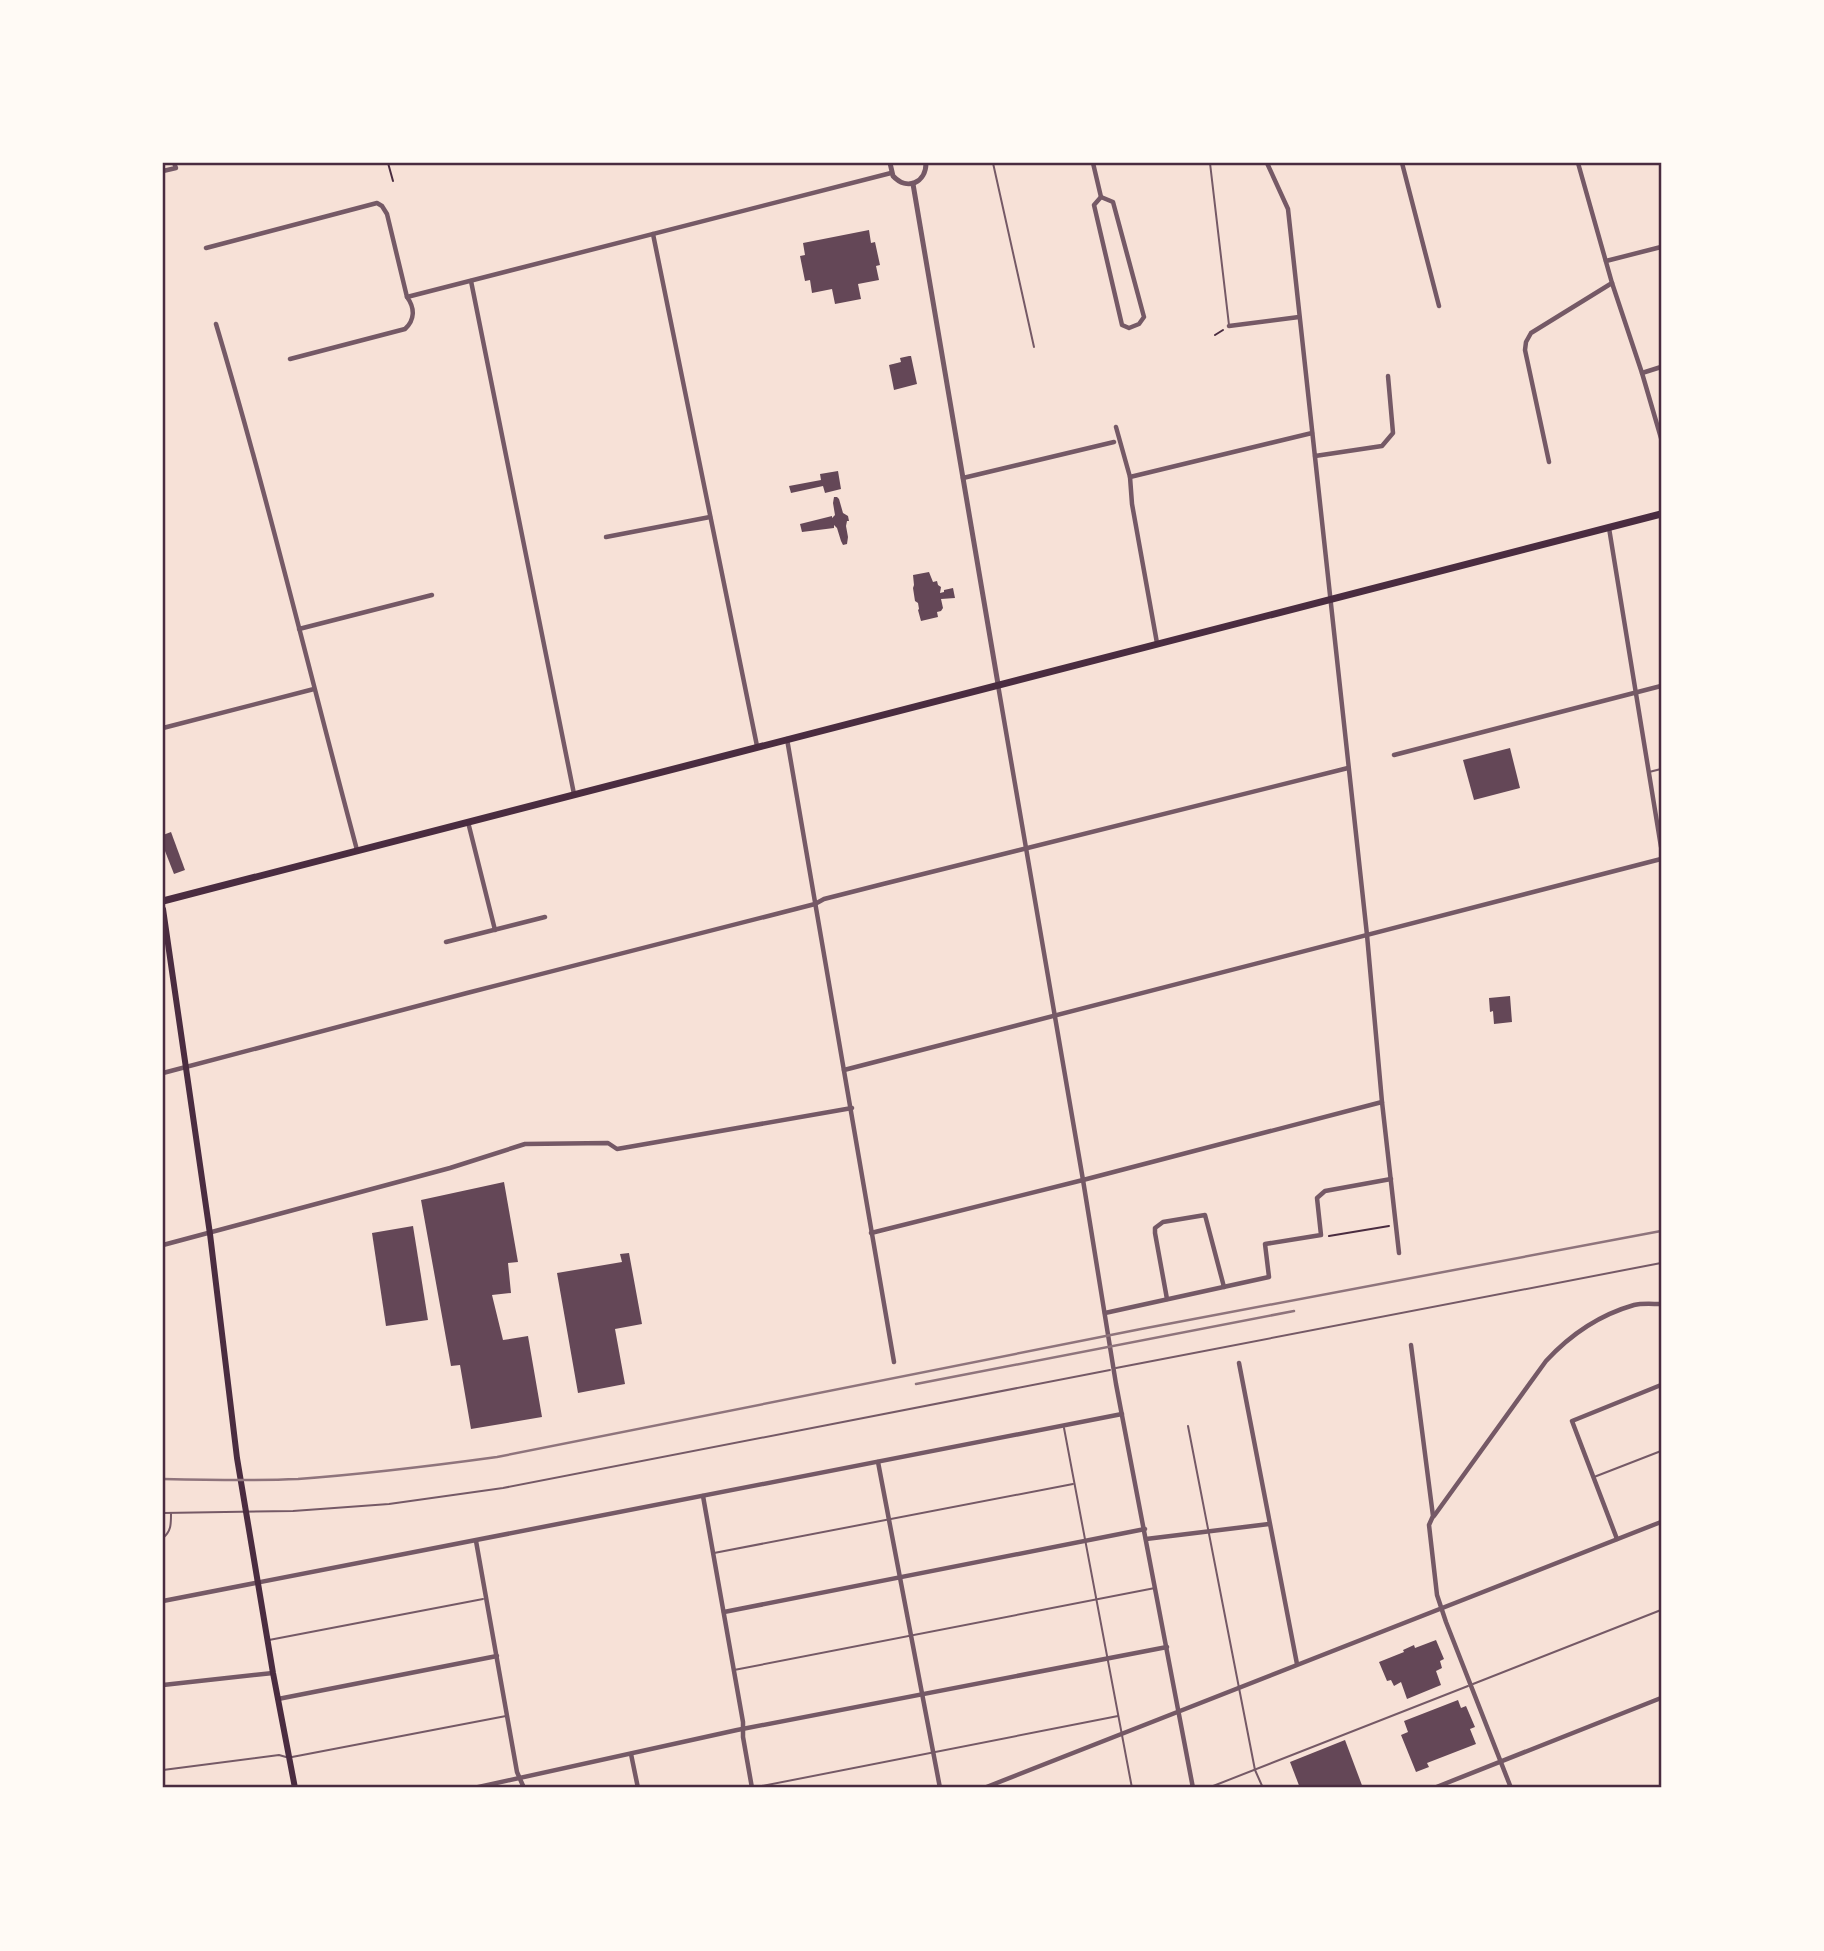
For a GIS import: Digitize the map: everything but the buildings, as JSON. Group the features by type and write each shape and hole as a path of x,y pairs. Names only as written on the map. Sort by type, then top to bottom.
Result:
{"highway":[{"path":"163,901 1661,514"}],"main road":[{"path":"163,909 210,1234 237,1458 295,1788"}],"street":[{"path":"890,163 891,173 903,184 913,184 921,179 925,174 926,163"},
{"path":"1093,163 1101,197"},
{"path":"1267,163 1288,209 1399,1254"},
{"path":"1402,163 1439,306"},
{"path":"1578,163 1661,439"},
{"path":"163,171 175,165"},
{"path":"407,297 891,173"},
{"path":"913,184 1122,1414 1193,1788"},
{"path":"1101,197 1113,202 1144,317 1139,324 1129,328 1122,325 1094,205 1101,197"},
{"path":"206,248 377,204 382,206 387,214 407,297 412,304 411,324 405,329 290,359"},
{"path":"653,234 757,746"},
{"path":"1606,261 1661,247"},
{"path":"471,281 574,794"},
{"path":"1549,462 1525,350 1526,342 1531,333 1612,283"},
{"path":"1229,326 1299,317"},
{"path":"216,324 253,448 357,850"},
{"path":"1642,373 1661,367"},
{"path":"1315,456 1382,446 1393,432 1388,376"},
{"path":"1116,427 1130,477 1132,504 1157,643"},
{"path":"1130,477 1312,433"},
{"path":"963,478 1114,442"},
{"path":"606,537 710,517"},
{"path":"1609,527 1661,847"},
{"path":"299,629 432,595"},
{"path":"1394,755 1661,685"},
{"path":"163,728 314,689"},
{"path":"787,738 894,1362"},
{"path":"163,1073 815,904 836,896 1348,768"},
{"path":"467,821 495,930"},
{"path":"844,1070 1661,859"},
{"path":"446,943 545,918"},
{"path":"871,1233 1382,1102"},
{"path":"163,1245 450,1168 525,1144 608,1143 617,1149 852,1108"},
{"path":"1105,1313 1269,1277 1265,1244 1321,1235 1317,1198 1320,1193 1391,1179"},
{"path":"1167,1299 1155,1233 1155,1228 1163,1222 1205,1215 1224,1287"},
{"path":"1511,1788 1441,1608 1429,1525 1546,1361 1562,1343 1590,1324 1636,1305 1661,1304"},
{"path":"1410,1345 1433,1516"},
{"path":"1239,1363 1297,1664"},
{"path":"1617,1539 1572,1421 1661,1385"},
{"path":"163,1601 1122,1414"},
{"path":"878,1462 940,1788"},
{"path":"703,1496 752,1788"},
{"path":"984,1788 1661,1522"},
{"path":"1146,1539 1269,1524"},
{"path":"724,1612 1145,1529"},
{"path":"476,1541 517,1772 524,1788"},
{"path":"474,1788 743,1729 1167,1647"},
{"path":"278,1699 497,1657"},
{"path":"163,1685 273,1673"},
{"path":"1435,1788 1661,1698"},
{"path":"631,1754 638,1788"}],"lane":[{"path":"993,163 1034,347"},
{"path":"1210,163 1229,326"},
{"path":"1648,772 1661,769"},
{"path":"163,1513 293,1511 389,1504 503,1488 1661,1263"},
{"path":"1063,1425 1132,1788"},
{"path":"1188,1426 1238,1688 1255,1770 1263,1788"},
{"path":"1593,1478 1661,1451"},
{"path":"714,1553 1074,1484"},
{"path":"163,1538 169,1532 171,1513"},
{"path":"733,1671 1156,1588"},
{"path":"268,1640 488,1599"},
{"path":"1208,1788 1661,1610"},
{"path":"163,1770 279,1755 289,1758 507,1716"},
{"path":"752,1788 1118,1716"}],"path":[{"path":"388,163 393,181"},
{"path":"1215,335 1229,326"},
{"path":"1321,1235 1325,1237 1396,1225"}],"railway":[{"path":"163,1479 298,1479 497,1457 1141,1329 1661,1231"},
{"path":"916,1384 1294,1311"}]}
